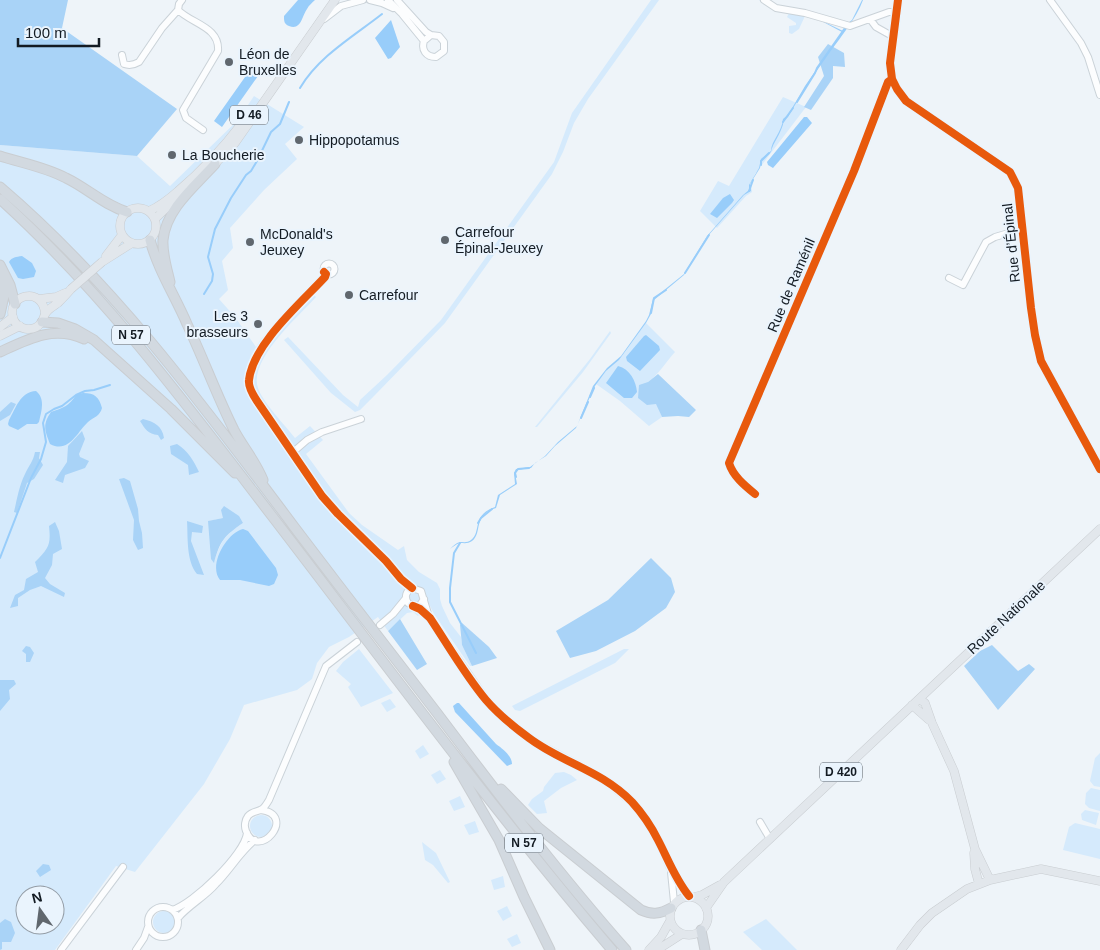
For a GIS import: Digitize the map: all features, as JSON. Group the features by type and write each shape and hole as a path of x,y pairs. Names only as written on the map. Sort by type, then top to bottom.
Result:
{"highway":[{"path":"0,156 38,166 68,178 117,209 127,212"},
{"path":"173,292 162,242 166,225 172,212 215,164"},
{"name":"N 57","path":"0,187 70,252 136,324 267,490 552,863 626,950"},
{"name":"N 57","path":"0,199 31,227 75,272 156,366 438,733 550,876 612,950"},
{"path":"150,240 158,267 173,292 220,402 237,436 259,470 267,490"},
{"path":"0,265 10,285 15,304"},
{"path":"0,273 4,296 0,314"},
{"path":"44,317 75,329 94,340 171,409 225,465 248,484"},
{"path":"0,352 37,336 55,332 81,337 104,350"},
{"path":"438,733 499,840 550,950"},
{"path":"477,766 539,828 641,910 649,914 657,914 672,905"},
{"path":"524,897 543,950"},
{"path":"701,930 705,950"}],"main road":[{"name":"D 46","path":"149,211 171,197 212,160 252,110 317,20 328,0"},
{"name":"D 46","path":"155,219 192,183 215,164 234,142 335,0"},
{"path":"138,208 149,211 155,219 156,230 150,240 138,244 132,243 122,235 121,220 127,212 138,208"},
{"path":"102,262 122,235"},
{"path":"13,316 20,326 30,329 34,328 102,262 132,243"},
{"path":"0,327 13,316 15,304 21,298 26,296 39,299 56,297 71,290"},
{"path":"39,299 45,308 44,317"},
{"path":"0,336 20,326"},
{"name":"Route Nationale","path":"912,705 1100,529"},
{"path":"929,689 932,723"},
{"path":"919,698 925,704 954,771 974,849 990,880"},
{"path":"912,705 932,723"},
{"name":"D 420","path":"706,908 724,882 912,705"},
{"path":"974,849 974,869 979,884"},
{"path":"901,950 932,912 967,889 990,880 1041,870 1100,881"},
{"name":"D 420","path":"692,897 702,895 724,882"},
{"path":"649,950 661,937 670,921 672,905 681,898 692,897 703,903 706,908 708,920 701,930 692,935 682,934 674,929 670,921"},
{"path":"657,950 682,934"}],"street":[{"path":"122,55 124,64 134,65 139,62 178,10 182,0"},
{"path":"305,44 323,20 333,11 341,6 362,0"},
{"path":"370,0 389,6 402,14"},
{"path":"388,0 424,40"},
{"path":"397,0 426,32 439,36 444,42 444,51 439,56 432,57 424,53 422,45 424,40 431,35"},
{"path":"764,0 776,8 806,13 847,25 896,12"},
{"name":"Rue d’Épinal","path":"898,0 892,36 890,63 892,79 906,101 1010,172 1018,188 1035,335 1041,361 1100,468"},
{"path":"1050,0 1081,43 1088,57 1100,94"},
{"path":"178,10 184,16 212,32 219,43 218,51 183,110 186,118 204,130"},
{"path":"870,19 876,27 892,36"},
{"name":"Rue de Raménil","path":"755,494 731,470 729,462 854,172 888,82 892,79"},
{"path":"1012,232 1021,223"},
{"path":"949,278 963,286 986,242 995,236 1012,232 1022,233"},
{"path":"326,274 264,344 256,358 249,381 253,395 322,496 386,561 401,579 412,588 421,591 430,618 486,699 500,714 530,739 602,777 632,803 658,840 680,886 692,897"},
{"path":"292,453 322,432 361,418"},
{"path":"401,579 408,603 430,618"},
{"path":"380,625 393,614 405,594 412,588"},
{"path":"393,614 420,604 424,600"},
{"path":"261,810 270,800 326,666 356,642"},
{"path":"270,800 270,813"},
{"path":"136,950 144,938 149,916 154,910 162,907 172,910 181,908 209,885 245,843 247,818 253,812 261,810 270,813 276,821 273,835 265,840 255,840 248,846 216,884 183,911 178,918 176,930 170,936 162,937 154,934 148,927"},
{"path":"760,822 770,839"},
{"path":"247,833 255,840"},
{"path":"669,866 672,905"},
{"path":"61,950 123,867"},
{"path":"172,910 178,918"},
{"path":"144,938 154,934"}],"shaded area":[{"path":"0,0 68,0 62,28 177,109 137,156 0,145"},
{"path":"298,0 315,0 308,8 299,25 289,26 285,22 284,16"},
{"path":"651,0 659,0 588,99 574,123 552,174 445,323 360,410 355,412 331,393 284,340 288,337 343,395 358,407 360,400 441,320 554,162 572,113"},
{"path":"759,0 766,0 790,13 805,16 799,29 792,34 789,33 789,26 796,25 796,23 787,17 789,13 769,7"},
{"path":"863,0 853,20 788,117 784,120 781,129 771,152 761,161 760,168 750,184 751,191 744,195 707,237 684,275 654,300 651,314 646,323 619,360 606,371 595,386 578,424 593,386 607,368 621,356 646,321 653,299 684,274 707,236 743,195 749,190 749,185 759,168 761,159 771,151 783,119 788,115 805,86 842,32 812,16 843,31 845,25 852,20"},
{"path":"391,20 400,47 388,59 375,38"},
{"path":"828,44 844,53 845,67 833,66 833,78 811,110 804,107 824,76 818,57"},
{"path":"250,70 258,76 222,127 214,121"},
{"path":"254,96 304,127 285,144 297,159 264,190 230,228 233,248 222,261 228,290 219,299 235,317 256,347 261,339 307,289 316,297 267,352 260,365 257,377 258,388 269,407 295,438 310,426 323,440 306,454 349,513 362,525 398,550 404,546 407,560 419,572 437,583 440,589 442,606 450,623 461,637 462,645 472,666 470,666 429,604 418,616 413,612 407,613 388,631 378,617 349,637 329,647 317,663 312,679 297,690 244,705 230,739 204,784 135,872 116,866 55,950 0,950 0,145 137,156 170,186 238,120","holes":["223,518 243,523 224,540 214,562 209,521"]},
{"path":"783,97 806,107 755,174 751,184 752,192 746,196 717,228 700,211 718,181 729,186"},
{"path":"804,117 807,117 812,123 773,168 768,165 767,162"},
{"path":"730,194 734,200 717,218 710,214 723,198"},
{"path":"22,256 32,263 36,271 34,277 18,278 9,262 13,258"},
{"path":"646,323 675,352 648,382 662,417 649,426 620,401 596,384 606,371 619,360"},
{"path":"610,331 611,333 583,372 537,427 535,427 590,359"},
{"path":"646,335 659,346 660,350 640,371 627,361 626,357"},
{"path":"618,366 626,370 634,380 637,392 632,398 624,398 606,383"},
{"path":"658,374 696,410 689,417 662,417 656,404 647,405 638,398 639,385 648,382"},
{"path":"36,391 42,402 39,422 37,424 27,424 18,430 9,426 9,420 22,397"},
{"path":"83,393 91,394 98,398 102,408 100,413 88,422 67,444 57,446 50,444 45,428 46,421 51,412 65,406 76,395"},
{"path":"11,402 16,404 10,415 0,421 0,412"},
{"path":"143,419 157,425 162,430 164,438 161,440 158,435 147,431 140,421"},
{"path":"577,426 546,456 538,461 545,456"},
{"path":"82,431 85,439 79,454 80,457 89,461 85,468 65,475 63,483 55,480 67,462 68,446"},
{"path":"177,444 190,456 199,472 189,475 188,465 171,454 170,446"},
{"path":"35,452 40,452 39,458 43,465 34,479 27,483 17,513 14,512 20,488"},
{"path":"534,464 531,468 517,470 515,473 517,484 500,495 496,508 484,515 475,538 468,543 459,543 450,549 457,543 468,542 474,537 480,519 483,514 495,507 498,495 515,484 514,473 516,469 530,467"},
{"path":"124,478 130,481 138,509 143,548 138,550 133,540 134,520 119,479"},
{"path":"224,506 239,516 243,523 224,540 218,549 214,563 211,559 208,521 223,518 221,510"},
{"path":"187,521 203,526 202,533 192,532 191,541 204,575 197,574 193,569 188,549"},
{"path":"55,522 59,531 62,549 53,554 52,565 45,578 50,584 65,593 64,597 41,586 30,590 18,598 18,606 10,608 15,595 24,590 26,579 38,572 35,562 48,546 50,538 49,526"},
{"path":"243,529 248,531 276,568 278,575 274,584 269,586 240,580 220,580 216,567 221,551 231,537"},
{"path":"651,558 671,578 675,592 666,608 635,631 596,651 570,658 556,631 608,600"},
{"path":"400,619 427,664 417,670 388,631"},
{"path":"462,623 489,647 497,658 472,666 462,645 460,625"},
{"path":"992,645 1018,671 1029,664 1035,669 998,710 964,666 980,651"},
{"path":"26,646 30,647 34,653 30,662 26,662 26,654 22,651"},
{"path":"359,649 393,693 361,707 348,687 351,684 336,671 343,662"},
{"path":"624,649 629,649 615,663 520,711 515,710 512,706"},
{"path":"0,680 14,680 16,684 9,690 10,699 0,711"},
{"path":"390,699 396,707 387,712 381,703"},
{"path":"457,703 507,753 512,764 507,766 455,712 453,706"},
{"path":"423,745 429,754 420,759 415,751"},
{"path":"1100,753 1100,787 1094,786 1090,781 1095,758"},
{"path":"440,770 446,779 437,784 431,775"},
{"path":"564,772 577,780 561,788 544,801 547,813 537,814 528,805 532,799 543,791 555,773"},
{"path":"1091,788 1100,790 1100,811 1089,808 1085,804 1086,793"},
{"path":"460,796 465,807 454,811 449,801"},
{"path":"1085,810 1099,813 1096,825 1082,820 1081,814"},
{"path":"261,815 269,818 272,826 269,834 261,837 253,834 250,826 253,818"},
{"path":"475,821 479,832 469,835 464,825"},
{"path":"1075,823 1100,829 1100,859 1063,850 1069,827"},
{"path":"422,842 436,853 450,882 448,883 433,865 425,860"},
{"path":"43,864 49,865 51,870 40,877 36,871"},
{"path":"503,876 505,887 494,890 491,880"},
{"path":"507,906 512,916 503,921 497,911"},
{"path":"164,911 172,914 175,922 172,930 164,933 156,930 153,922 156,914"},
{"path":"5,919 11,922 15,933 11,942 2,942 2,949 0,950 0,923"},
{"path":"766,919 797,950 762,950 743,932"},
{"path":"517,934 521,943 512,947 507,939"}],"waterway":[{"path":"300,88 327,56 382,14"},
{"path":"797,102 817,68 845,28"},
{"path":"204,294 212,281 213,274 208,257 215,229 231,198 257,161 271,132 280,124 289,102"},
{"path":"783,122 793,108"},
{"path":"761,165 761,161 769,153"},
{"path":"749,191 753,180"},
{"path":"685,273 709,235"},
{"path":"651,313 654,298 666,290"},
{"path":"0,558 31,478 41,459 46,442 43,423 46,414 62,406 76,395 110,385"},
{"path":"590,397 594,388"},
{"path":"581,418 588,402"},
{"path":"516,477 515,473 518,469 529,468"},
{"path":"478,523 492,509"},
{"path":"460,543 454,553 450,602 476,653"}],"cycle path":[{"path":"898,0 890,63 892,79 906,101 1010,172 1018,188 1031,308 1041,361 1100,469"},
{"path":"755,494 736,476 729,463 854,171 888,82 892,79"},
{"path":"324,272 326,274 325,277 268,338 252,366 249,385 252,394 322,496 386,561 401,579 412,588"},
{"path":"413,606 420,609 430,618 471,680 486,700 501,715 542,747 594,774 620,791 632,802 643,815 689,896"}],"place":[{"name":"Léon de Bruxelles","path":"229,62"},
{"name":"Hippopotamus","path":"299,140"},
{"name":"La Boucherie","path":"172,155"},
{"name":"Carrefour Épinal-Jeuxey","path":"445,240"},
{"name":"McDonald's Jeuxey","path":"250,242"},
{"name":"Carrefour","path":"349,295"},
{"name":"Les 3 brasseurs","path":"258,324"}]}
